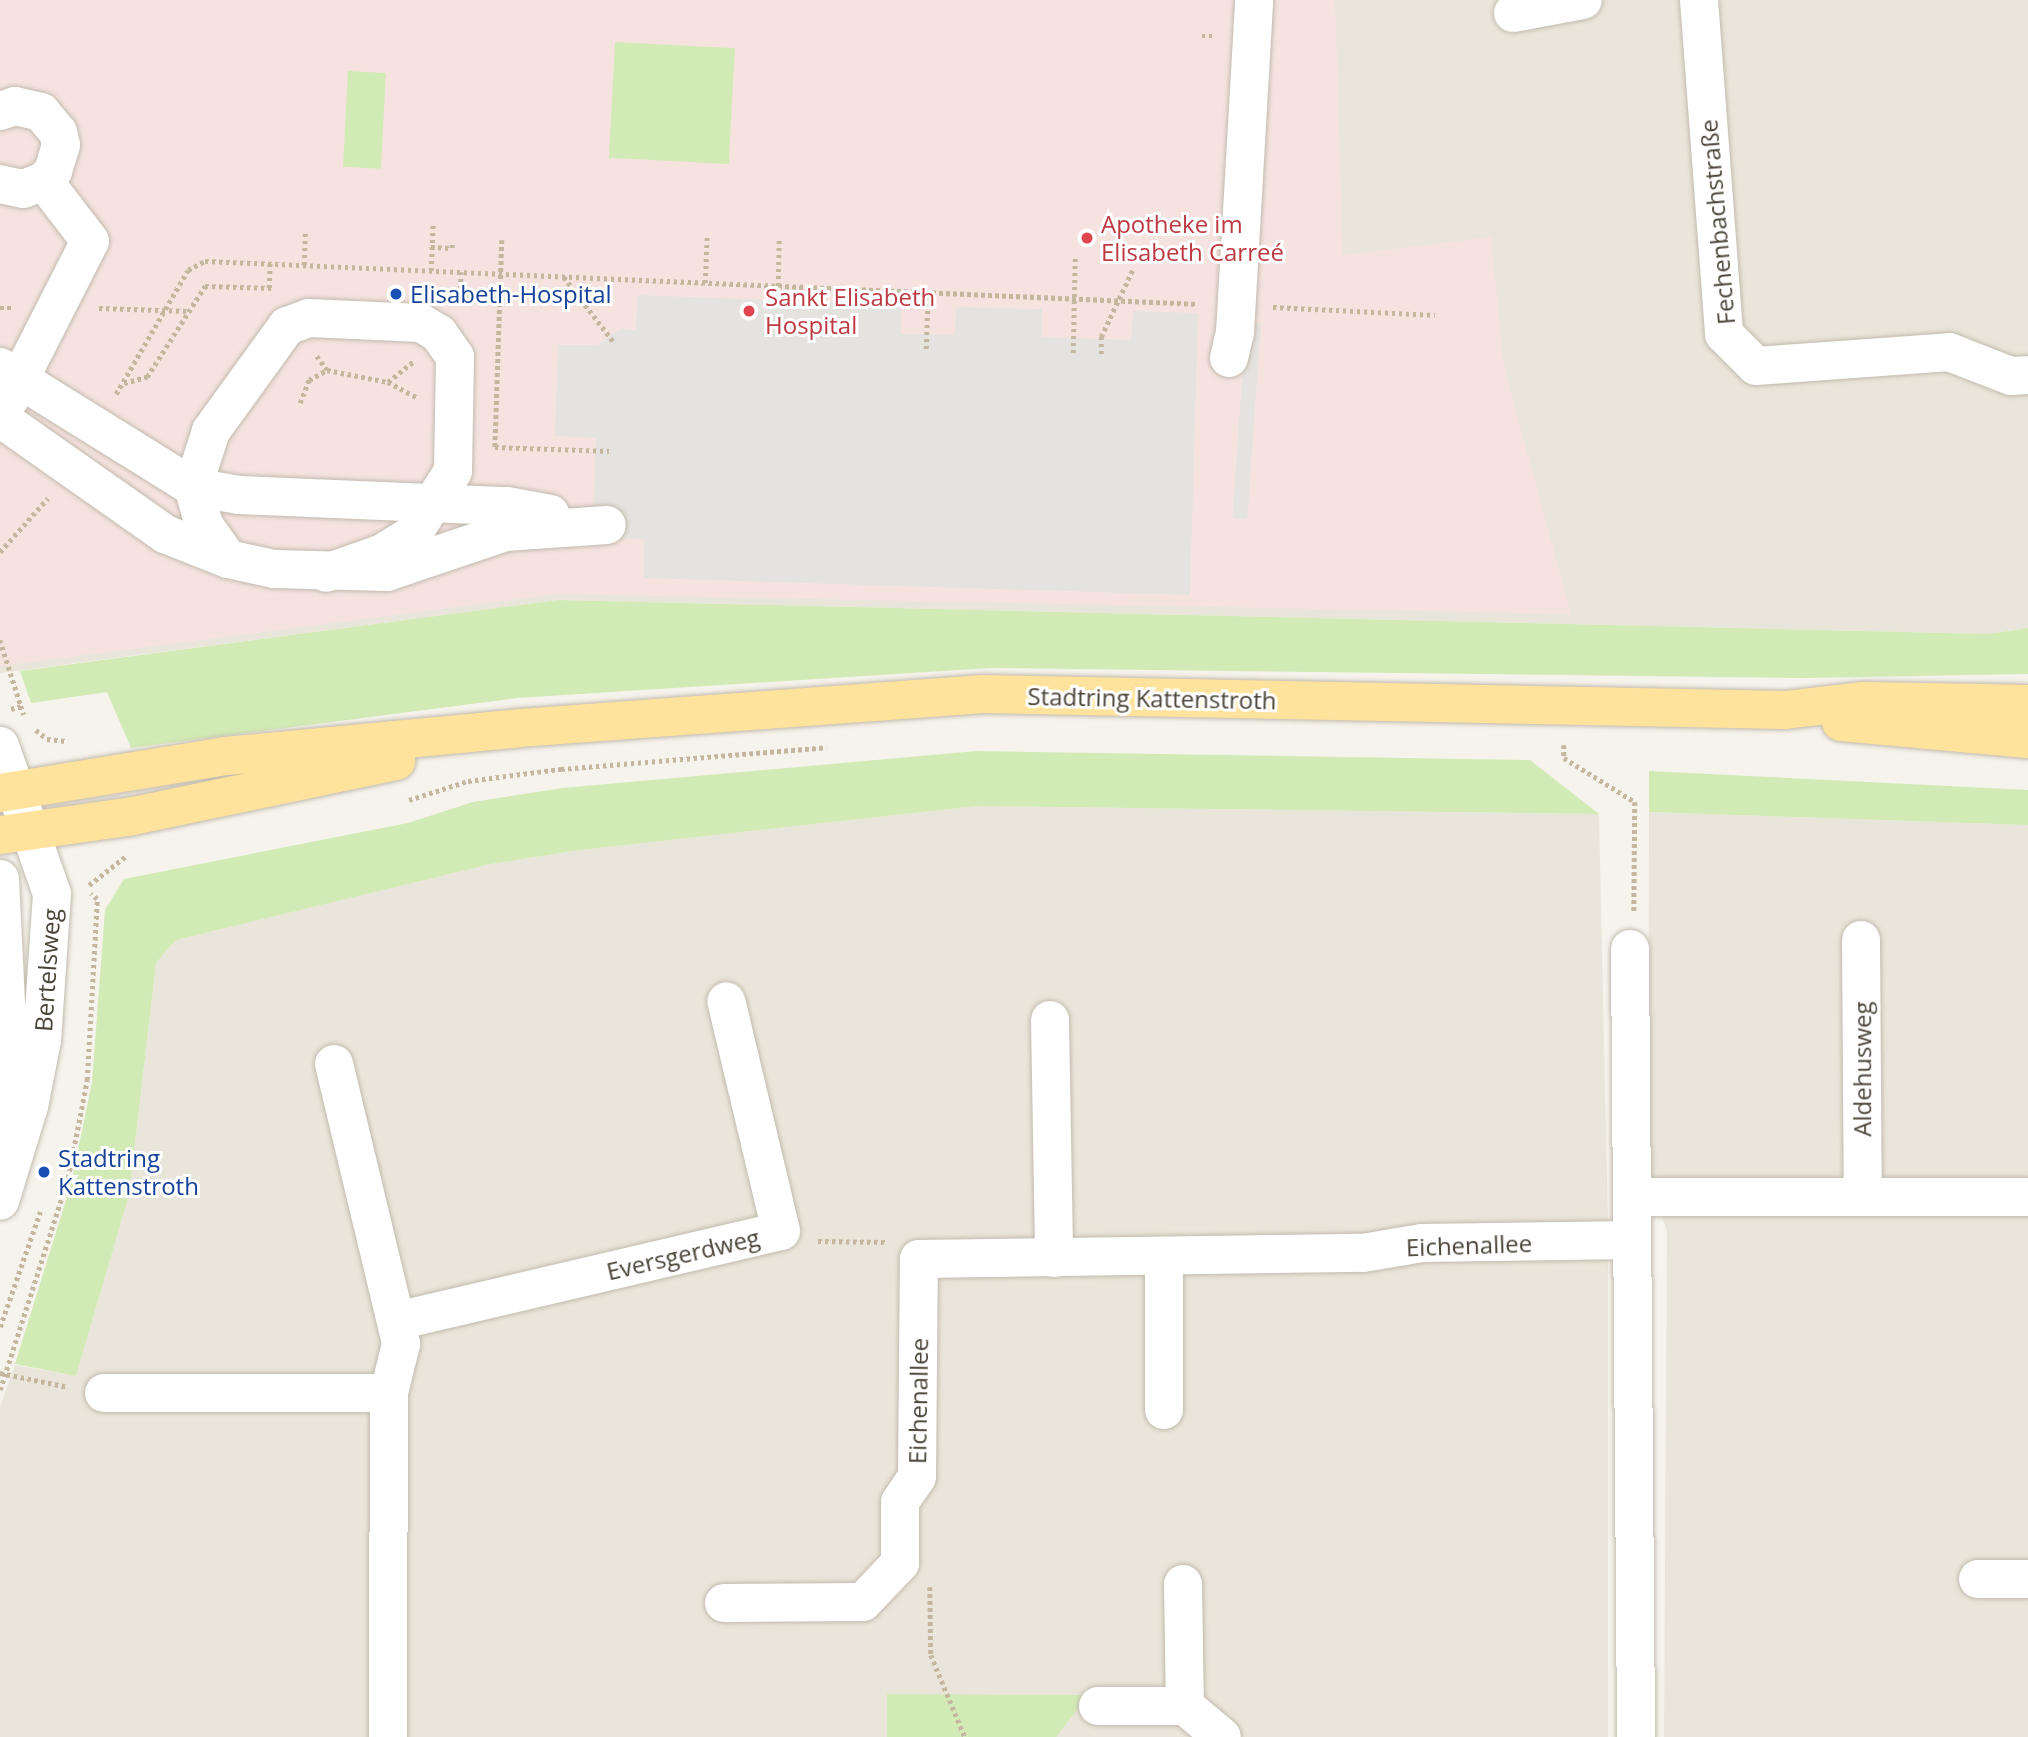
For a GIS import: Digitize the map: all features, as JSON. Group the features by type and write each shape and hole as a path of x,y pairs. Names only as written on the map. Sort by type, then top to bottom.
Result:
{"main road":[{"name":"Stadtring Kattenstroth","path":"7,792 226,756 520,728 982,694 1785,710 1863,701 2028,704"},
{"name":"Stadtring Kattenstroth","path":"1785,710 1860,726 2028,739"},
{"name":"Stadtring Kattenstroth","path":"14,833 133,816 312,780 520,728"}],"street":[{"path":"1229,358 1236,305 1254,0"},
{"path":"1513,13 1583,0"},
{"name":"Fechenbachstraße","path":"1699,0 1724,334 1756,366 1949,352 2011,376 2028,375"},
{"path":"0,184 23,189 44,181 53,171 61,145 51,121 29,107 1,109"},
{"path":"10,372 193,487 239,495 507,506 607,525 505,532 387,572 327,573 274,569 228,559 165,534 0,418 10,372 90,241 44,181"},
{"path":"228,559 204,525 193,487 211,431 287,326 309,318 421,324 439,334 455,357 453,471 436,504 413,534 383,553 327,573"},
{"path":"127,447 158,451 180,447 211,431"},
{"name":"Bertelsweg","path":"0,746 14,833 52,894 48,984 29,1107 12,1152 0,1201"},
{"name":"Bertelsweg","path":"0,879 8,1040 3,1105 12,1152"},
{"name":"Aldehusweg","path":"1861,940 1863,1197"},
{"path":"1630,949 1636,1737"},
{"name":"Eversgerdweg","path":"397,1321 780,1231 726,1001"},
{"path":"1049,1020 1054,1258"},
{"path":"334,1063 401,1344 389,1393 388,1737"},
{"path":"1632,1197 2028,1196"},
{"name":"Eichenallee","path":"724,1603 863,1602 900,1563 900,1502 917,1477 919,1259 1363,1253 1422,1243 1632,1240"},
{"path":"1164,1257 1164,1410"},
{"path":"104,1393 389,1393"},
{"path":"1978,1579 2028,1579"},
{"path":"1183,1584 1185,1706"},
{"path":"1098,1706 1185,1706 1222,1737"}],"path":[{"path":"431,271 433,222"},
{"path":"304,231 304,265"},
{"path":"705,283 707,235"},
{"path":"778,286 779,239"},
{"path":"502,240 495,447 610,451"},
{"path":"432,247 452,248 452,242"},
{"path":"1073,353 1075,255"},
{"path":"270,263 269,288 205,286 147,377 123,383 188,270 205,261 270,263 1119,301 1236,305 1435,315"},
{"path":"1101,354 1101,337 1133,269"},
{"path":"459,306 461,272"},
{"path":"564,276 612,341"},
{"path":"926,349 928,292"},
{"path":"84,308 189,311"},
{"path":"313,345 327,369"},
{"path":"300,404 309,380 327,369 388,383 419,355"},
{"path":"0,552 51,493"},
{"path":"0,640 27,722 47,739 71,741"},
{"path":"0,711 21,706"},
{"path":"1550,741 1576,741"},
{"path":"1564,741 1564,758 1635,802 1630,949"},
{"path":"407,800 468,781 561,769 834,747"},
{"path":"124,847 126,856"},
{"path":"78,890 85,889 126,856 140,853"},
{"path":"0,1390 68,1178 87,1080 97,899 85,889"},
{"path":"780,1231 799,1241 911,1242 919,1259"},
{"path":"3,1374 104,1393"},
{"path":"930,1572 931,1655 965,1737"}],"shaded area":[{"name":"Sankt Elisabeth Hospital","path":"0,0 2028,0 2028,628 1988,634 558,600 0,673"},
{"name":"Sankt Elisabeth Hospital","path":"0,0 1335,0 1343,255 1491,237 1504,367 1571,614 557,594 0,666"},
{"path":"637,295 901,305 901,334 955,335 956,307 1042,309 1042,337 1131,340 1133,311 1198,313 1190,595 644,578 644,539 593,538 596,438 555,436 558,345 597,345 620,329 636,330"},
{"path":"1246,322 1261,323 1247,520 1232,519"},
{"path":"977,806 1599,814 1608,1224 1608,1737 0,1737 0,1407 15,1365 76,1376 129,1195 156,963 176,940 491,864 580,850"},
{"path":"1649,812 2028,825 2028,1737 1664,1737 1667,1232 1648,1171"}],"green space":[{"path":"615,42 735,48 729,164 609,158"},
{"path":"348,71 386,73 381,169 343,167"},
{"path":"558,600 1988,634 2028,628 2028,674 1806,678 990,668 517,698 131,748 107,692 31,703 20,671"},
{"path":"977,751 1530,760 1599,814 977,806 580,850 491,864 176,940 156,963 129,1195 76,1376 15,1364 71,1184 92,1082 105,910 124,879 408,823 473,802 562,788"},
{"path":"1649,771 2028,790 2028,825 1649,812"},
{"path":"887,1694 1089,1695 1056,1737 887,1737"}],"place":[{"name":"Apotheke im Elisabeth Carreé","path":"1087,238"},
{"name":"Elisabeth-Hospital","path":"396,294"},
{"name":"Sankt Elisabeth Hospital","path":"749,311"},
{"name":"Stadtring Kattenstroth","path":"44,1172"}]}
